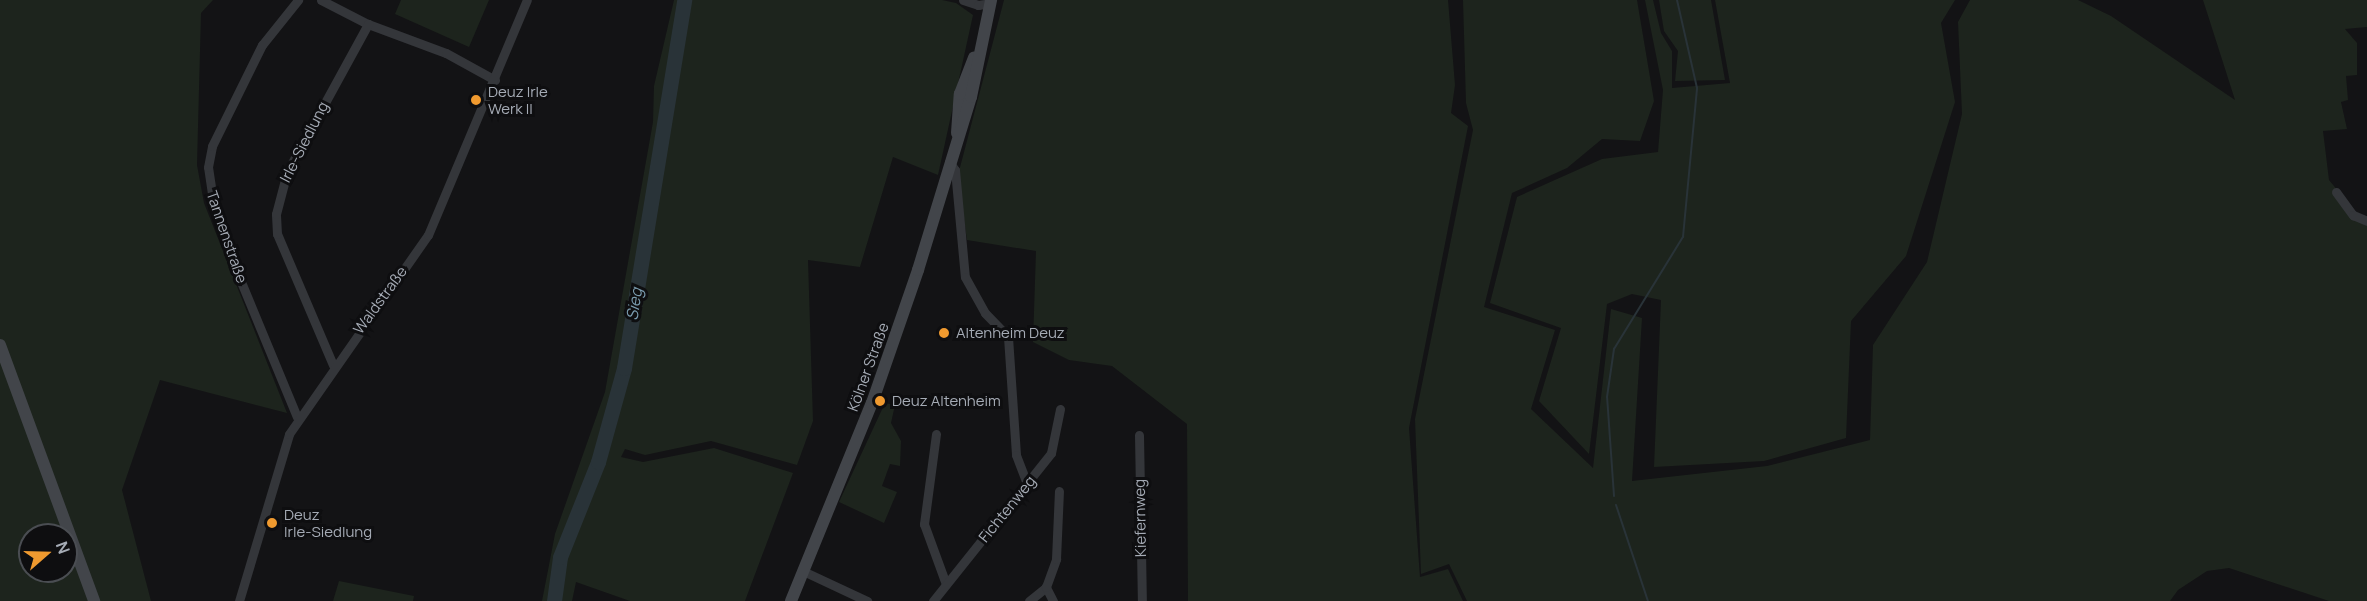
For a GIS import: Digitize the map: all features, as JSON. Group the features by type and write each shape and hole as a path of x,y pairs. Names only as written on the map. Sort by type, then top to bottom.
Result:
{"main road":[{"name":"Kölner Straße","path":"791,601 878,386 950,162 957,137 960,94 978,52 989,1"},
{"path":"0,345 94,601"}],"street":[{"name":"Tannenstraße","path":"297,417 231,258 214,207 208,167 216,138 262,45 298,0"},
{"path":"321,0 368,24 446,53 495,80"},
{"name":"Waldstraße","path":"238,601 289,434 297,417 428,234 527,0"},
{"path":"963,0 978,5 989,1"},
{"name":"Irle-Siedlung","path":"333,365 278,234 276,214 287,172 368,24"},
{"path":"950,162 955,170 965,277 985,313 1008,337 1016,455 1027,484"},
{"path":"2336,192 2353,215 2367,220"},
{"name":"Fichtenweg","path":"933,601 1056,445 1060,409"},
{"path":"936,434 924,524 946,584"},
{"name":"Kiefernweg","path":"1139,435 1142,601"},
{"path":"1029,601 1046,587 1056,559 1059,491"},
{"path":"803,571 867,601"},
{"path":"1046,587 1053,601"}],"shaded area":[{"path":"0,0 213,0 201,13 197,165 204,203 287,413 160,380 122,490 151,601 0,601"},
{"path":"401,0 489,0 469,47 395,14"},
{"path":"674,0 942,0 956,3 973,15 938,175 893,157 860,267 808,260 813,421 797,465 711,441 645,455 625,449 621,457 643,462 714,448 793,473 745,601 630,601 576,582 572,601 542,601 555,534 605,392 653,122 654,86"},
{"path":"1004,0 1448,0 1455,85 1451,113 1468,126 1409,428 1420,577 1448,569 1463,601 1188,601 1187,424 1112,366 1069,360 1033,342 1036,251 967,240 958,175"},
{"path":"1463,0 1637,0 1654,101 1640,141 1602,139 1567,168 1512,193 1484,307 1555,330 1531,409 1593,468 1611,309 1642,318 1632,481 1767,466 1870,440 1873,345 1927,262 1962,114 1958,22 1970,0 2078,0 2111,16 2235,100 2203,0 2367,0 2367,27 2345,29 2357,43 2357,75 2346,76 2348,100 2341,102 2347,129 2323,131 2329,180 2357,214 2367,216 2367,601 2329,601 2229,568 2207,571 2178,590 2170,601 1467,601 1449,564 1421,574 1415,419 1473,130 1466,103"},
{"path":"1645,0 1653,0 1661,33 1672,51 1672,88 1730,83 1715,0 1955,0 1941,23 1955,102 1906,256 1851,321 1846,438 1764,461 1654,467 1661,300 1632,294 1607,304 1589,454 1539,401 1561,328 1490,303 1517,197 1602,159 1658,152 1663,90"},
{"path":"1659,0 1711,0 1725,80 1675,81 1678,51 1664,31"},
{"path":"885,403 895,405 891,423 901,441 900,466 890,464 882,486 897,492 884,523 839,502"},
{"path":"339,581 414,596 413,601 333,601"}],"waterway":[{"name":"Sieg","path":"554,601 560,557 598,462 624,368 684,0"},
{"path":"1614,496 1607,397 1614,349 1683,237 1697,88 1677,0"},
{"path":"1616,505 1648,601"}],"place":[{"name":"Deuz Irle Werk II","path":"476,100"},
{"name":"Altenheim Deuz","path":"944,333"},
{"name":"Deuz Altenheim","path":"880,401"},
{"name":"Deuz Irle-Siedlung","path":"272,523"}]}
